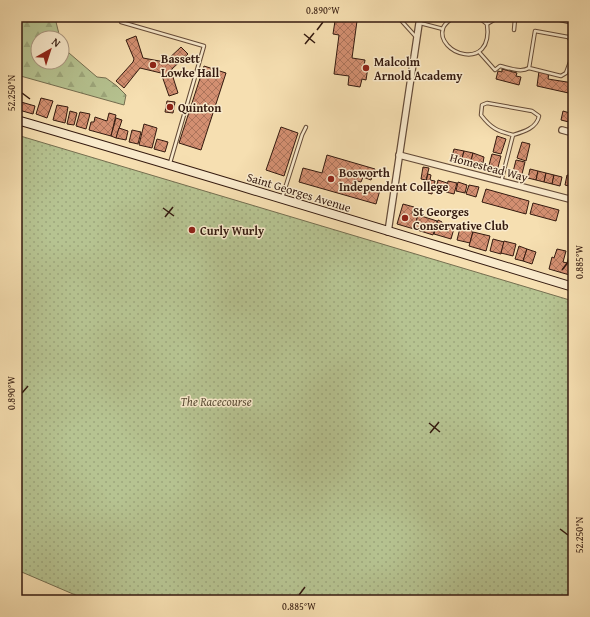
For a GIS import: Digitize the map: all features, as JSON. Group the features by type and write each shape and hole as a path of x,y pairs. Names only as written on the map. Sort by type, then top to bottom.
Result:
{"street":[{"path":"388,232 420,17"},
{"name":"Saint Georges Avenue","path":"17,120 281,198 388,232 573,287"},
{"name":"Homestead Way","path":"399,155 573,200"}],"lane":[{"path":"398,17 417,38"},
{"path":"454,17 446,23 443,28 444,40 452,50 463,54 472,55 479,52 483,48 489,33 487,24 478,17"},
{"path":"487,24 499,17"},
{"path":"508,17 517,18 514,30"},
{"path":"548,17 573,22"},
{"path":"121,22 204,46 169,165"},
{"path":"419,23 443,28"},
{"path":"479,52 495,70 500,66 517,70 527,70 529,68 561,76 566,73 573,54 573,43 568,37 535,31 529,68"},
{"path":"487,103 532,111 539,116 538,121 533,127 513,135 499,132 489,126 481,115 482,104 487,103"},
{"path":"281,198 306,127"},
{"path":"501,182 513,135"}],"green space":[{"path":"17,17 50,17 56,22 58,30 30,30 30,70 70,70 70,54 97,77 106,78 117,86 126,95 124,105 17,75"},
{"name":"The Racecourse","path":"17,135 573,301 573,600 87,600 17,570"}],"building":[{"path":"341,18 357,21 352,58 365,60 364,66 368,67 366,80 362,79 360,87 348,85 349,76 334,74 339,35 333,34 335,21 341,21"},
{"name":"Bassett Lowke Hall","path":"136,36 143,58 165,62 181,47 188,54 171,71 178,93 169,96 161,73 140,68 124,88 116,81 133,62 134,59 126,40"},
{"path":"204,66 226,73 201,150 179,143"},
{"path":"502,69 517,73 516,76 521,77 519,85 496,79 498,71 502,72"},
{"path":"539,71 549,73 548,79 573,83 573,94 537,86"},
{"path":"41,98 53,101 47,118 36,114"},
{"name":"Quinton","path":"167,101 175,102 173,113 165,112"},
{"path":"21,102 35,106 33,114 19,110"},
{"path":"57,105 68,107 65,123 53,120"},
{"path":"70,111 77,113 74,125 67,124"},
{"path":"563,111 573,114 573,123 561,120"},
{"path":"80,112 90,114 86,129 76,126"},
{"path":"109,113 116,115 111,136 89,130 91,122 94,122 95,117 107,121"},
{"path":"116,118 122,120 116,138 111,136"},
{"path":"144,124 157,128 152,148 139,145"},
{"path":"281,127 298,133 284,176 266,170"},
{"path":"119,128 128,131 126,140 116,138"},
{"path":"132,130 141,132 138,144 129,142"},
{"path":"497,136 506,139 501,154 493,152"},
{"path":"157,139 168,142 165,152 154,149"},
{"path":"522,142 530,144 526,161 517,158"},
{"path":"454,149 464,151 461,163 451,160"},
{"path":"464,151 473,153 470,165 461,163"},
{"path":"473,153 484,157 483,163 481,162 479,167 470,165"},
{"path":"492,154 501,156 497,171 488,169"},
{"name":"Bosworth Independent College","path":"327,155 375,169 371,180 363,177 361,182 354,180 352,187 370,192 371,187 380,190 376,204 299,182 303,168 322,173"},
{"path":"516,160 525,162 521,178 512,176"},
{"path":"423,167 429,168 426,180 421,179"},
{"path":"530,169 538,171 536,180 528,178"},
{"path":"538,171 546,173 544,182 536,180"},
{"path":"546,173 554,175 552,184 544,182"},
{"path":"428,174 431,175 430,180 435,181 432,194 428,193 429,190 424,189"},
{"path":"554,175 562,177 560,186 552,184"},
{"path":"567,175 573,176 573,187 565,185"},
{"path":"438,180 447,183 444,191 436,189"},
{"path":"448,181 457,183 454,194 446,192"},
{"path":"458,182 467,185 465,193 456,191"},
{"path":"469,185 479,187 476,197 466,194"},
{"path":"486,189 529,201 526,214 482,202"},
{"path":"533,203 559,210 556,221 530,214"},
{"path":"403,204 414,207 412,214 418,215 414,229 397,224"},
{"path":"418,215 437,221 433,235 414,229"},
{"path":"438,220 442,222 440,229 448,231 450,224 455,225 451,239 434,234"},
{"path":"460,228 473,231 470,243 457,240"},
{"path":"473,232 490,236 486,251 469,246"},
{"path":"493,239 504,242 501,254 490,251"},
{"path":"504,241 516,244 513,256 501,253"},
{"path":"519,246 527,249 523,261 515,259"},
{"path":"527,249 536,252 532,264 523,261"},
{"path":"557,249 566,251 563,262 567,263 570,252 573,253 573,276 549,269 552,257 554,258"}],"place":[{"name":"Bassett Lowke Hall","path":"153,65"},
{"name":"Malcolm Arnold Academy","path":"366,68"},
{"name":"Quinton","path":"170,107"},
{"name":"Bosworth Independent College","path":"331,179"},
{"name":"St Georges Conservative Club","path":"405,218"},
{"name":"Curly Wurly","path":"192,230"}]}
